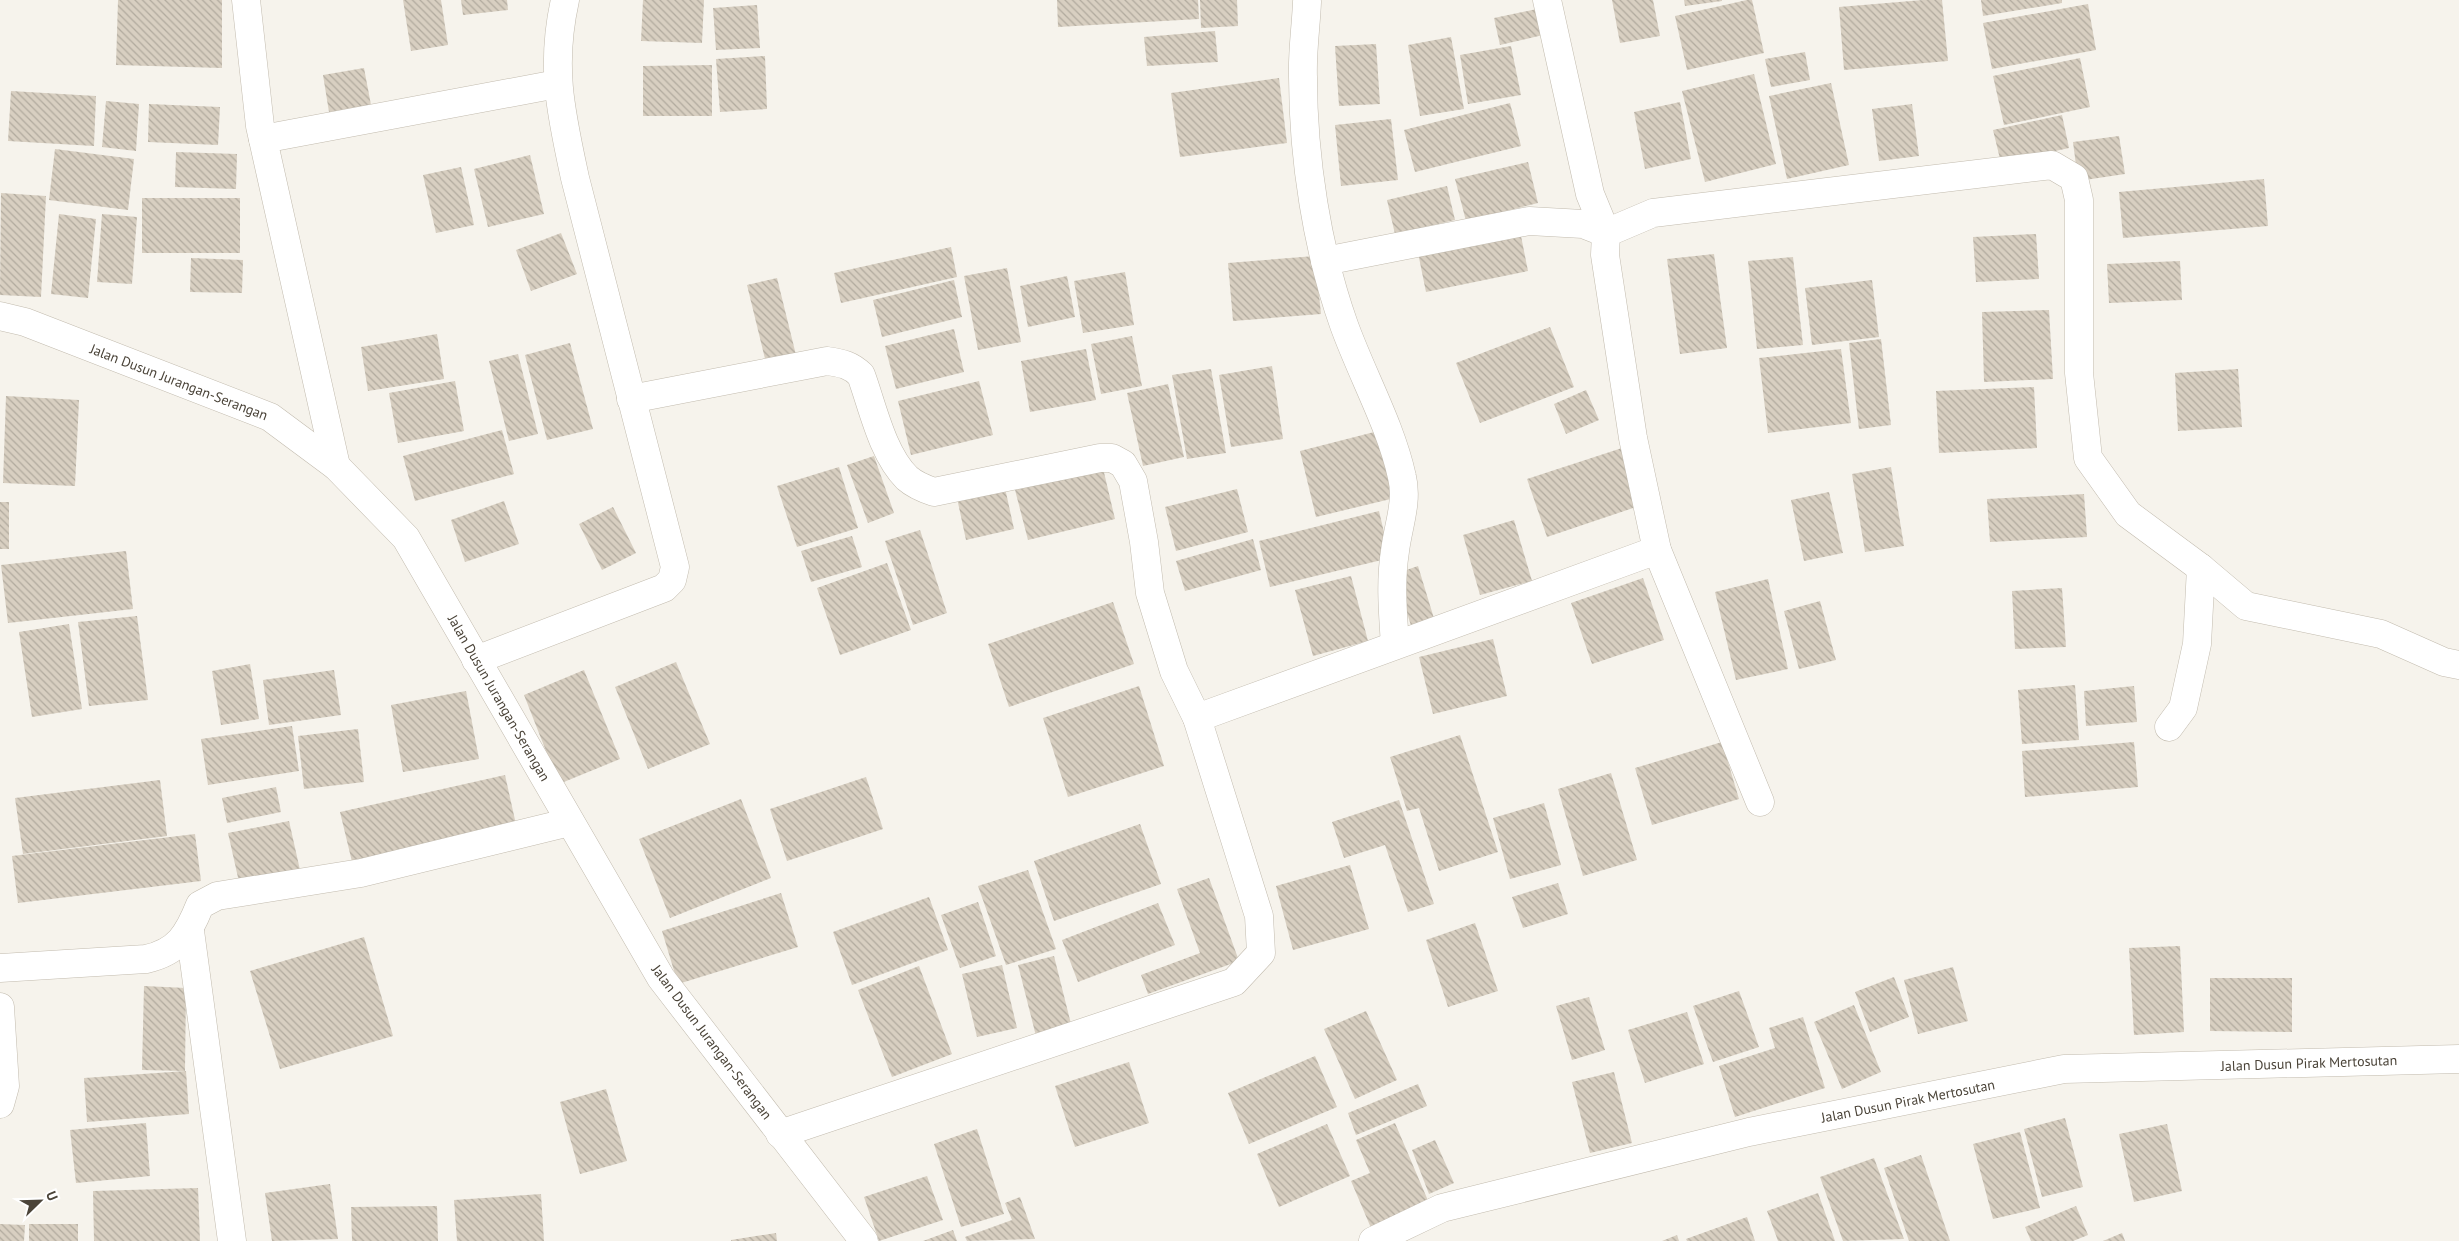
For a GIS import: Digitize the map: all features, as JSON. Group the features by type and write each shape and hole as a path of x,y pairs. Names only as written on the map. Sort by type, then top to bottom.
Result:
{"street":[{"path":"246,0 248,35 263,139 292,262 336,466"},
{"path":"476,660 664,588 672,580 675,566 575,178 561,114 557,84 559,28 565,0"},
{"path":"1547,0 1590,194 1606,233 1605,255 1633,438 1657,550 1760,802"},
{"path":"1314,1 1302,75 1304,132 1325,261 1344,325 1402,474 1404,500 1395,552 1391,600 1395,645"},
{"path":"263,139 557,84"},
{"path":"1325,261 1529,221 1583,224 1606,233 1653,213 2052,165 2074,178 2079,200 2079,372 2088,458 2128,514 2201,568 2246,606 2381,634 2444,662 2459,665"},
{"name":"Jalan Dusun Jurangan-Serangan","path":"0,316 25,322 270,417 336,466 406,538 661,978 864,1241"},
{"path":"631,399 827,361 842,363 853,368 861,376 888,450 907,478 920,487 934,492 1100,458 1112,458 1122,464 1133,481 1144,542 1150,593 1174,671 1197,718 1259,916 1261,953 1234,982 780,1134"},
{"path":"1197,718 1657,550"},
{"path":"2169,727 2183,708 2198,644 2201,568"},
{"path":"0,968 146,959 164,955 190,931 200,905 217,896 361,873 570,822"},
{"path":"190,931 232,1241"},
{"path":"0,1007 5,1086 0,1104"},
{"name":"Jalan Dusun Pirak Mertosutan","path":"1373,1241 1452,1206 1749,1132 2064,1069 2459,1059"}],"building":[{"path":"118,0 222,0 222,68 116,65"},
{"path":"403,0 441,0 448,45 411,51"},
{"path":"461,0 507,0 508,10 463,15"},
{"path":"643,0 704,0 702,43 641,41"},
{"path":"1057,0 1198,0 1199,19 1058,27"},
{"path":"1200,0 1237,0 1238,26 1201,28"},
{"path":"1612,0 1653,0 1660,36 1620,43"},
{"path":"1684,0 1722,0 1722,1 1685,6"},
{"path":"1752,0 1764,53 1687,70 1675,16"},
{"path":"1942,0 1948,61 1844,70 1839,7"},
{"path":"1981,0 2062,0 2062,3 1983,16"},
{"path":"2088,4 2096,50 1992,69 1983,23"},
{"path":"757,5 760,48 716,50 713,8"},
{"path":"1537,9 1543,35 1500,45 1494,18"},
{"path":"1215,31 1218,62 1147,66 1144,37"},
{"path":"1451,37 1464,109 1420,116 1408,45"},
{"path":"1376,44 1380,104 1339,106 1335,46"},
{"path":"1511,46 1521,95 1468,104 1460,55"},
{"path":"1805,52 1810,80 1771,87 1765,59"},
{"path":"765,56 767,109 720,112 716,59"},
{"path":"2080,58 2090,107 2004,125 1993,76"},
{"path":"712,65 712,116 643,116 643,66"},
{"path":"364,68 371,105 329,112 323,75"},
{"path":"1754,74 1776,164 1705,182 1682,91"},
{"path":"1279,78 1287,143 1180,157 1171,93"},
{"path":"1831,83 1849,165 1787,179 1769,96"},
{"path":"11,91 96,96 94,146 8,141"},
{"path":"106,101 139,104 136,151 102,147"},
{"path":"1680,102 1691,159 1645,169 1634,112"},
{"path":"1510,103 1521,146 1415,172 1404,130"},
{"path":"149,104 220,107 218,145 148,142"},
{"path":"1912,104 1919,156 1879,161 1872,109"},
{"path":"2062,115 2069,148 2001,163 1993,130"},
{"path":"1391,119 1398,180 1341,186 1335,125"},
{"path":"2119,136 2125,174 2078,181 2073,142"},
{"path":"55,149 134,159 128,210 49,200"},
{"path":"176,152 237,154 236,189 175,187"},
{"path":"530,155 544,214 488,227 474,169"},
{"path":"1528,162 1538,203 1466,221 1455,179"},
{"path":"461,167 474,225 436,233 423,175"},
{"path":"2264,179 2268,226 2123,238 2119,192"},
{"path":"1447,186 1455,220 1395,234 1387,200"},
{"path":"1,193 46,196 41,297 0,295"},
{"path":"142,198 240,198 240,253 142,253"},
{"path":"59,214 96,219 88,298 51,294"},
{"path":"102,214 137,217 132,284 97,282"},
{"path":"1519,226 1528,271 1426,292 1417,248"},
{"path":"561,233 577,274 531,291 516,250"},
{"path":"2036,234 2039,279 1976,282 1973,237"},
{"path":"951,247 957,277 841,303 834,273"},
{"path":"1714,254 1727,348 1680,354 1667,259"},
{"path":"1315,256 1321,314 1233,321 1228,263"},
{"path":"1793,257 1803,345 1757,349 1748,261"},
{"path":"191,258 243,260 242,293 190,292"},
{"path":"2180,261 2182,300 2109,303 2107,264"},
{"path":"1007,268 1021,342 978,350 964,276"},
{"path":"1125,272 1134,325 1083,333 1074,281"},
{"path":"1067,276 1075,317 1028,327 1020,286"},
{"path":"777,278 796,355 766,363 747,285"},
{"path":"954,280 962,317 882,337 873,300"},
{"path":"1872,280 1879,337 1812,345 1805,288"},
{"path":"2049,310 2053,379 1984,382 1982,312"},
{"path":"1550,327 1574,387 1480,423 1456,363"},
{"path":"954,329 964,372 896,389 885,346"},
{"path":"437,334 444,379 368,391 361,347"},
{"path":"1132,336 1142,386 1101,394 1091,344"},
{"path":"1881,339 1891,425 1859,429 1849,343"},
{"path":"570,343 593,429 547,440 525,355"},
{"path":"1086,349 1096,400 1030,412 1021,361"},
{"path":"1841,349 1851,423 1768,433 1759,358"},
{"path":"518,354 538,434 509,441 489,361"},
{"path":"1272,366 1283,439 1231,447 1219,375"},
{"path":"1211,369 1226,453 1187,459 1172,375"},
{"path":"2238,369 2242,427 2178,431 2175,373"},
{"path":"455,381 464,431 398,443 389,393"},
{"path":"979,381 993,435 911,455 898,401"},
{"path":"1168,384 1184,457 1143,466 1127,393"},
{"path":"2034,387 2037,448 1939,453 1936,391"},
{"path":"1586,390 1599,420 1566,434 1554,404"},
{"path":"6,396 79,400 75,486 3,483"},
{"path":"502,430 514,474 415,501 403,456"},
{"path":"1382,430 1399,497 1316,517 1300,451"},
{"path":"1622,448 1642,505 1547,537 1527,479"},
{"path":"874,456 894,513 868,523 847,465"},
{"path":"1102,464 1115,519 1028,540 1014,486"},
{"path":"839,467 858,528 797,547 777,486"},
{"path":"1891,467 1904,546 1865,552 1852,474"},
{"path":"1005,488 1014,529 966,540 957,498"},
{"path":"1237,489 1248,532 1176,551 1165,507"},
{"path":"1829,492 1843,553 1804,561 1791,500"},
{"path":"2084,494 2087,537 1990,542 1987,499"},
{"path":"504,501 519,544 465,562 451,520"},
{"path":"0,502 9,502 9,549 0,549"},
{"path":"613,507 636,553 602,570 579,524"},
{"path":"1379,511 1390,558 1270,587 1259,541"},
{"path":"1514,520 1532,581 1480,595 1463,535"},
{"path":"920,530 947,613 913,625 885,541"},
{"path":"852,536 862,567 811,582 801,551"},
{"path":"1253,539 1261,570 1185,591 1176,561"},
{"path":"126,551 133,609 8,623 1,565"},
{"path":"887,563 911,630 840,655 817,588"},
{"path":"1418,566 1436,625 1413,632 1395,574"},
{"path":"1351,576 1368,641 1313,656 1295,590"},
{"path":"1643,578 1664,640 1592,664 1571,603"},
{"path":"1768,579 1788,669 1736,680 1715,592"},
{"path":"2062,588 2066,647 2015,649 2012,591"},
{"path":"1820,601 1836,660 1799,669 1784,611"},
{"path":"1113,602 1134,664 1009,707 988,644"},
{"path":"137,616 148,700 89,706 78,622"},
{"path":"69,624 82,709 32,717 19,632"},
{"path":"1493,639 1507,696 1433,714 1419,657"},
{"path":"676,662 710,744 648,769 615,687"},
{"path":"250,664 259,719 221,725 212,671"},
{"path":"334,670 341,715 269,725 263,680"},
{"path":"584,670 620,759 559,784 524,695"},
{"path":"2075,685 2079,740 2022,744 2018,690"},
{"path":"1139,686 1164,766 1068,797 1043,718"},
{"path":"2134,686 2137,722 2086,726 2084,691"},
{"path":"466,691 479,759 403,772 391,705"},
{"path":"292,726 299,771 208,785 201,739"},
{"path":"358,729 364,782 304,789 298,736"},
{"path":"1460,735 1498,852 1439,871 1419,808 1407,811 1390,757"},
{"path":"1722,742 1739,799 1652,825 1635,768"},
{"path":"2134,742 2138,787 2025,797 2022,751"},
{"path":"1611,773 1637,860 1583,876 1558,789"},
{"path":"505,775 517,829 353,866 340,812"},
{"path":"866,777 883,829 787,861 770,809"},
{"path":"160,780 167,836 23,854 15,798"},
{"path":"276,787 281,812 227,823 222,798"},
{"path":"741,799 771,878 670,918 639,839"},
{"path":"1399,800 1434,904 1408,912 1385,845 1344,858 1332,822"},
{"path":"1544,803 1561,865 1510,879 1493,818"},
{"path":"289,821 300,870 239,882 228,833"},
{"path":"1140,824 1161,884 1054,921 1034,861"},
{"path":"195,834 201,881 18,903 12,856"},
{"path":"1350,865 1369,929 1293,950 1276,886"},
{"path":"1028,870 1056,949 1006,965 978,886"},
{"path":"1209,878 1239,961 1148,994 1141,975 1200,953 1177,889"},
{"path":"1558,883 1568,914 1523,928 1512,897"},
{"path":"781,893 798,947 678,984 662,931"},
{"path":"929,897 948,950 852,985 833,932"},
{"path":"978,902 996,956 960,968 941,915"},
{"path":"1158,903 1175,945 1078,982 1062,940"},
{"path":"1475,923 1498,991 1448,1007 1426,940"},
{"path":"364,937 393,1036 280,1069 250,971"},
{"path":"2180,946 2184,1032 2134,1035 2129,948"},
{"path":"1054,956 1073,1032 1037,1040 1018,965"},
{"path":"1002,965 1017,1028 977,1037 962,974"},
{"path":"919,966 952,1054 892,1077 858,990"},
{"path":"1953,967 1968,1021 1918,1034 1904,980"},
{"path":"1894,977 1909,1017 1870,1032 1855,992"},
{"path":"2210,978 2292,978 2292,1032 2210,1031"},
{"path":"144,986 186,988 185,1071 142,1070"},
{"path":"1739,991 1759,1047 1713,1062 1693,1006"},
{"path":"1589,997 1605,1050 1572,1060 1556,1006"},
{"path":"1854,1005 1881,1072 1842,1089 1814,1022"},
{"path":"1366,1011 1397,1080 1355,1099 1324,1029"},
{"path":"1687,1012 1704,1064 1645,1083 1628,1030"},
{"path":"1803,1017 1825,1088 1735,1117 1719,1066 1775,1048 1769,1028"},
{"path":"1315,1056 1337,1107 1249,1144 1228,1093"},
{"path":"1129,1062 1149,1123 1075,1147 1055,1086"},
{"path":"186,1071 189,1114 87,1122 84,1078"},
{"path":"1614,1072 1632,1143 1590,1153 1572,1082"},
{"path":"1418,1084 1427,1106 1356,1135 1348,1113"},
{"path":"606,1089 627,1161 580,1174 560,1102"},
{"path":"2065,1118 2083,1187 2042,1197 2024,1129"},
{"path":"146,1123 150,1176 76,1183 70,1130"},
{"path":"1395,1123 1429,1203 1371,1228 1351,1181 1370,1173 1356,1140"},
{"path":"1327,1124 1350,1176 1279,1207 1257,1154"},
{"path":"2167,1124 2182,1191 2134,1202 2119,1134"},
{"path":"977,1129 1004,1214 961,1227 934,1144"},
{"path":"2020,1132 2040,1208 1993,1219 1973,1144"},
{"path":"1435,1140 1454,1183 1429,1194 1412,1150"},
{"path":"1921,1155 1950,1241 1909,1241 1884,1168"},
{"path":"1874,1158 1904,1239 1843,1241 1820,1177"},
{"path":"927,1176 943,1220 879,1241 864,1197"},
{"path":"330,1184 338,1239 272,1241 265,1193"},
{"path":"198,1188 200,1241 94,1241 93,1191"},
{"path":"1818,1193 1835,1241 1778,1241 1767,1211"},
{"path":"541,1194 544,1241 457,1241 454,1200"},
{"path":"1020,1197 1035,1239 967,1241 965,1237 1012,1220 1005,1203"},
{"path":"437,1206 438,1241 352,1241 351,1207"},
{"path":"2076,1206 2088,1235 2073,1241 2031,1241 2025,1227"},
{"path":"1747,1217 1755,1241 1687,1241 1686,1239"},
{"path":"0,1224 25,1225 24,1241 0,1241"},
{"path":"29,1224 78,1224 78,1241 29,1241"},
{"path":"953,1230 957,1241 923,1241"},
{"path":"776,1233 777,1241 731,1241 731,1240"},
{"path":"2122,1233 2125,1241 2103,1241"},
{"path":"1677,1235 1679,1241 1662,1241"}]}
